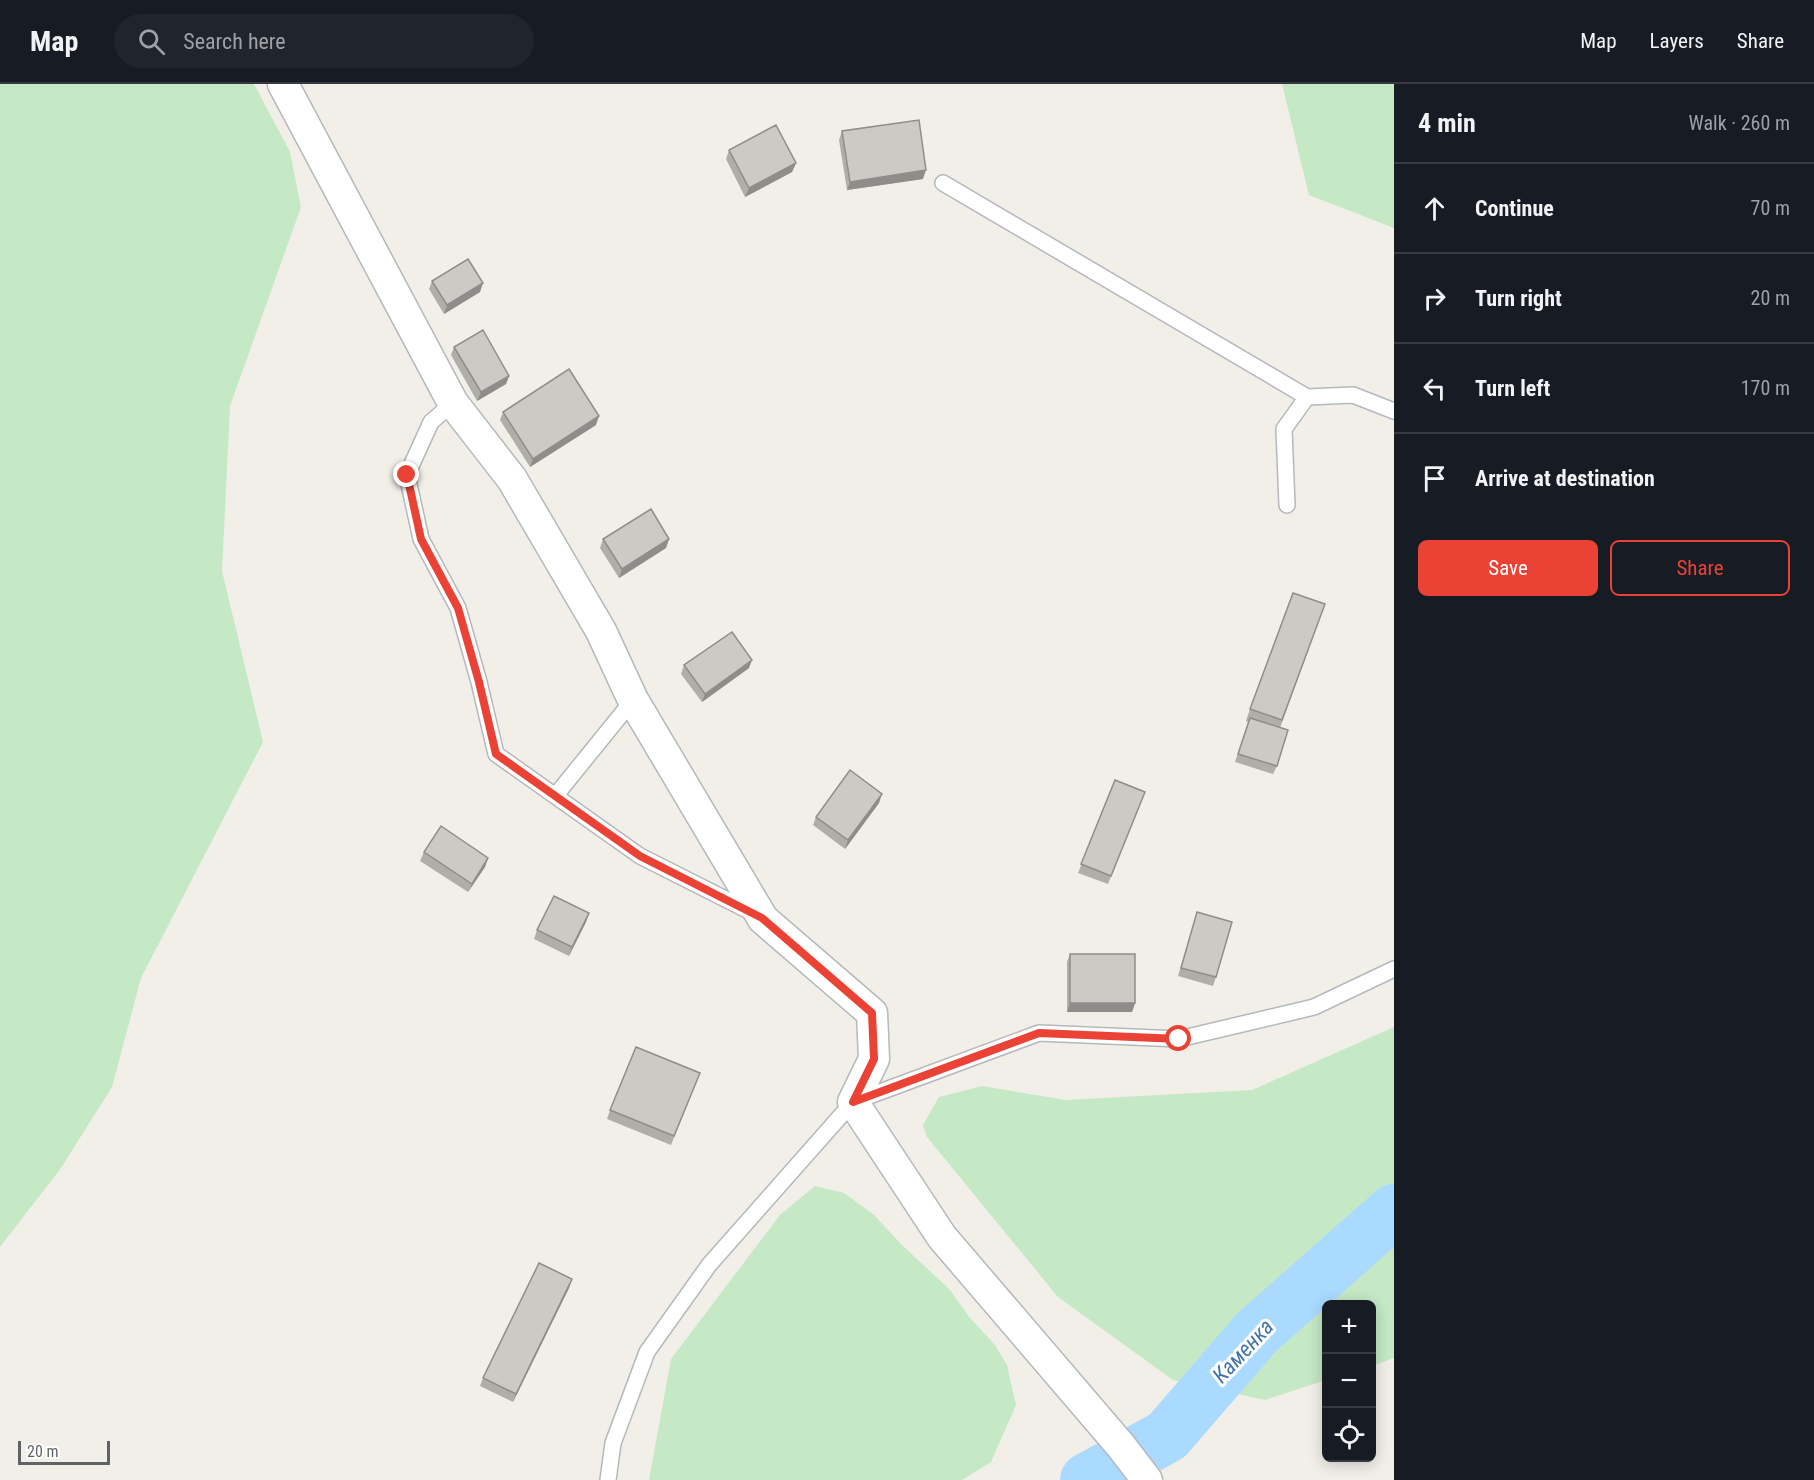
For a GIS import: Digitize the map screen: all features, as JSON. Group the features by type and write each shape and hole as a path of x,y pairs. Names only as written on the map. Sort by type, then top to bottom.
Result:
{"street":[{"path":"284,84 453,403 512,479 601,631 633,700 762,918 872,1013 874,1059 853,1102 942,1237 1121,1446 1147,1480"}],"lane":[{"path":"943,183 1307,397 1353,395 1394,411"},
{"path":"1287,505 1284,429 1307,397"},
{"path":"453,403 431,422 407,475 421,539 458,608 496,754 640,856 762,918"},
{"path":"556,795 633,700"},
{"path":"608,1480 613,1443 647,1352 709,1265 853,1102 1039,1033 1179,1039 1314,1007 1394,969"}],"green space":[{"path":"0,84 254,84 290,152 301,207 230,406 222,571 263,742 141,978 112,1087 61,1168 0,1247"},
{"path":"1282,84 1394,84 1394,228 1309,195"},
{"path":"1394,1027 1394,1358 1376,1365 1376,1300 1322,1300 1322,1381 1265,1400 1173,1380 1058,1297 927,1137 923,1125 939,1097 982,1086 1066,1100 1252,1090"},
{"path":"815,1186 844,1193 874,1215 950,1290 970,1318 995,1345 1007,1365 1016,1405 991,1462 962,1480 649,1480 671,1359 780,1215"}],"building":[{"path":"919,120 926,170 850,182 842,131"},
{"path":"776,125 796,163 749,188 729,150"},
{"path":"468,259 483,283 447,305 432,281"},
{"path":"483,330 509,376 481,392 454,347"},
{"path":"569,369 599,416 533,459 503,412"},
{"path":"651,509 669,539 622,569 603,539"},
{"path":"1293,593 1325,604 1282,720 1250,709"},
{"path":"732,632 752,660 705,694 684,665"},
{"path":"1250,718 1288,730 1277,766 1238,754"},
{"path":"850,770 882,794 848,840 816,817"},
{"path":"1115,780 1145,792 1111,876 1081,864"},
{"path":"441,826 488,858 472,884 424,852"},
{"path":"554,896 589,913 572,947 537,930"},
{"path":"1197,912 1232,922 1216,977 1181,968"},
{"path":"1070,954 1135,954 1135,1003 1070,1003"},
{"path":"636,1047 700,1073 674,1136 610,1110"},
{"path":"539,1263 572,1279 516,1394 483,1378"}],"waterway":[{"name":"Каменка","path":"1087,1480 1167,1436 1257,1332 1394,1211"}],"route":[{"path":"407,475 421,539 458,608 496,754 640,856 762,918 872,1013 874,1059 853,1102 1039,1033 1179,1039"}]}
